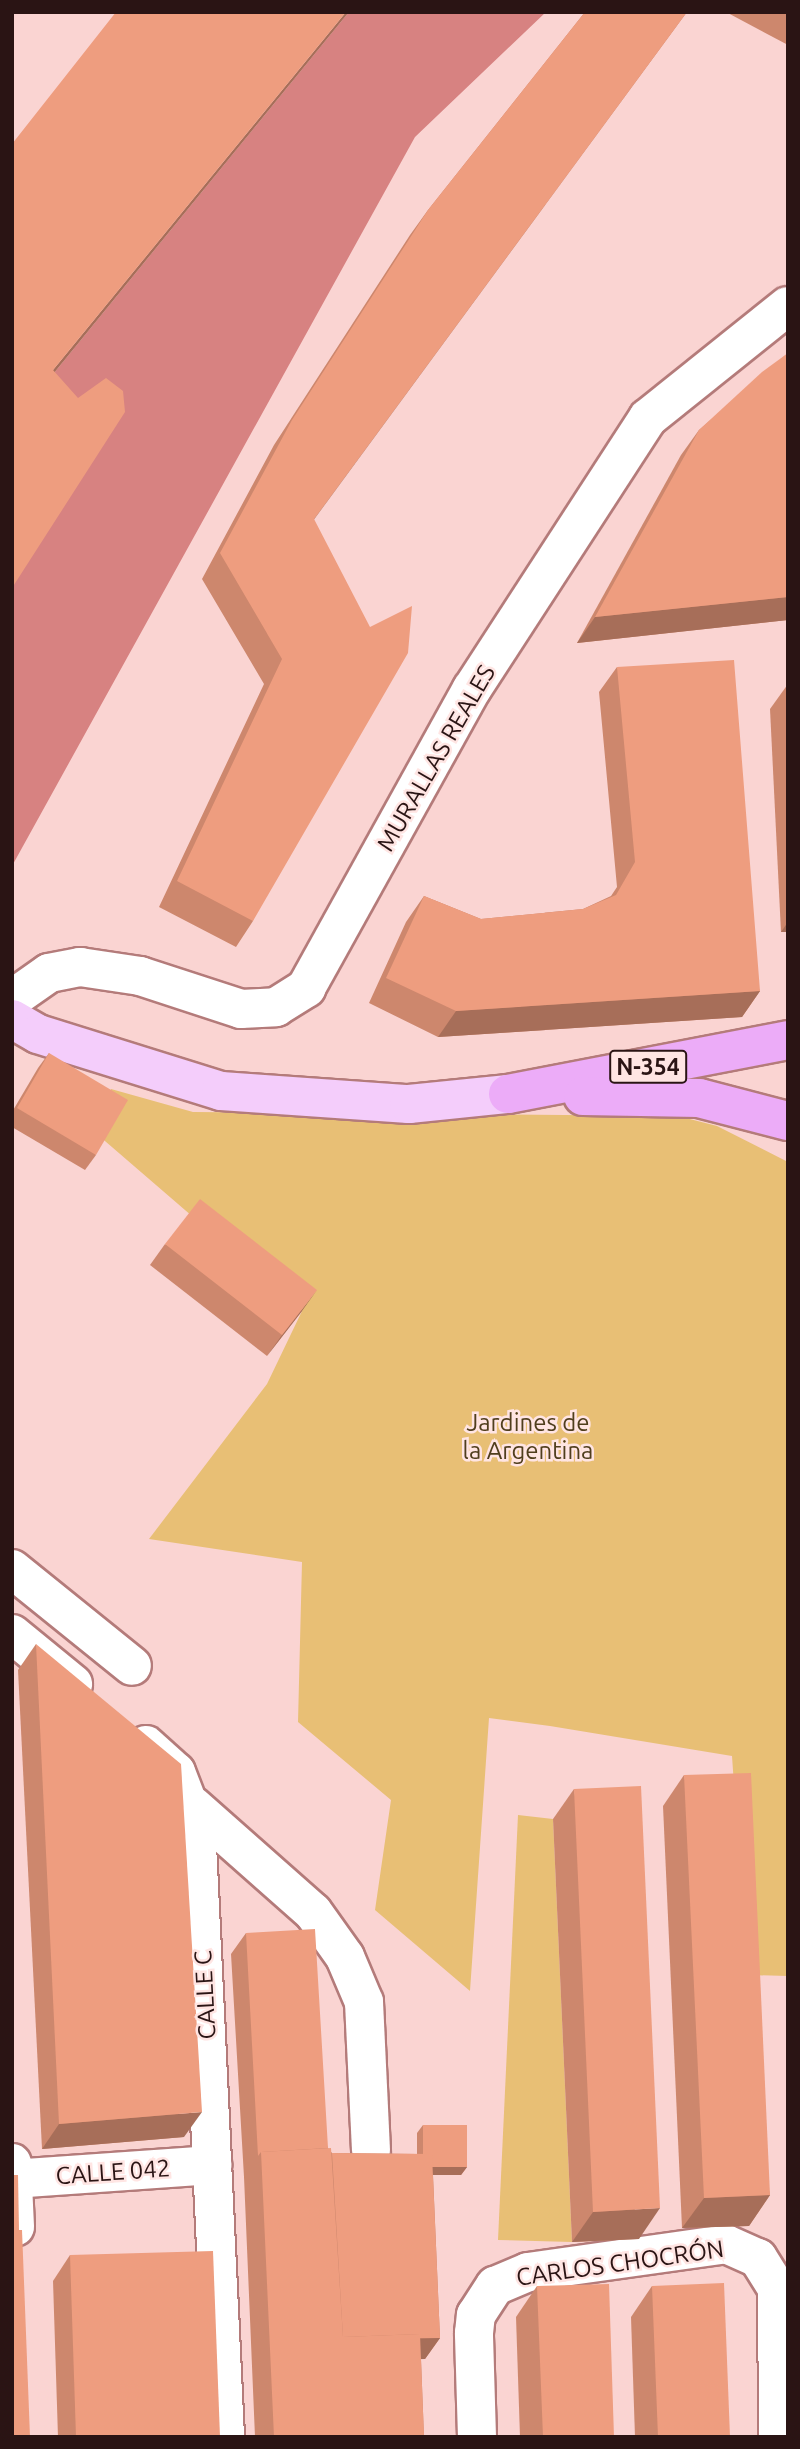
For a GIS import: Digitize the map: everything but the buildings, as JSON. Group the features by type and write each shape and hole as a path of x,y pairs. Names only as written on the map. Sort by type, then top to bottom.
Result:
{"highway":[{"name":"N-354","path":"508,1094 788,1040"},
{"name":"N-354","path":"508,1094 699,1098 788,1121"}],"main road":[{"name":"N-354","path":"12,1019 38,1034 221,1091 409,1104 508,1094"}],"street":[{"name":"MURALLAS REALES","path":"12,999 49,973 80,967 140,976 241,1009 276,1007 306,988 472,690 648,418 788,306"},
{"path":"12,1569 132,1666"},
{"name":"CALLE C","path":"12,1634 176,1772 193,1805 225,2437"},
{"path":"193,1805 313,1912 345,1957 364,2002 371,2150"},
{"path":"12,2162 17,2260"},
{"name":"CALLE 042","path":"13,2179 213,2165"},
{"name":"CARLOS CHOCRÓN","path":"477,2437 474,2333 476,2315 495,2286 528,2272 726,2244 758,2258 777,2288 778,2437"}],"green space":[{"name":"Jardines de la Argentina","path":"111,1089 193,1112 678,1116 717,1126 788,1162 788,1976 747,1975 732,1756 550,1726 489,1718 470,1991 375,1910 391,1800 298,1722 302,1562 149,1539 267,1384 302,1311 98,1135"},
{"path":"518,1815 553,1819 572,2242 498,2240"}],"shaded area":[{"path":"349,12 546,12 415,137 12,866 12,586 36,395"}]}
